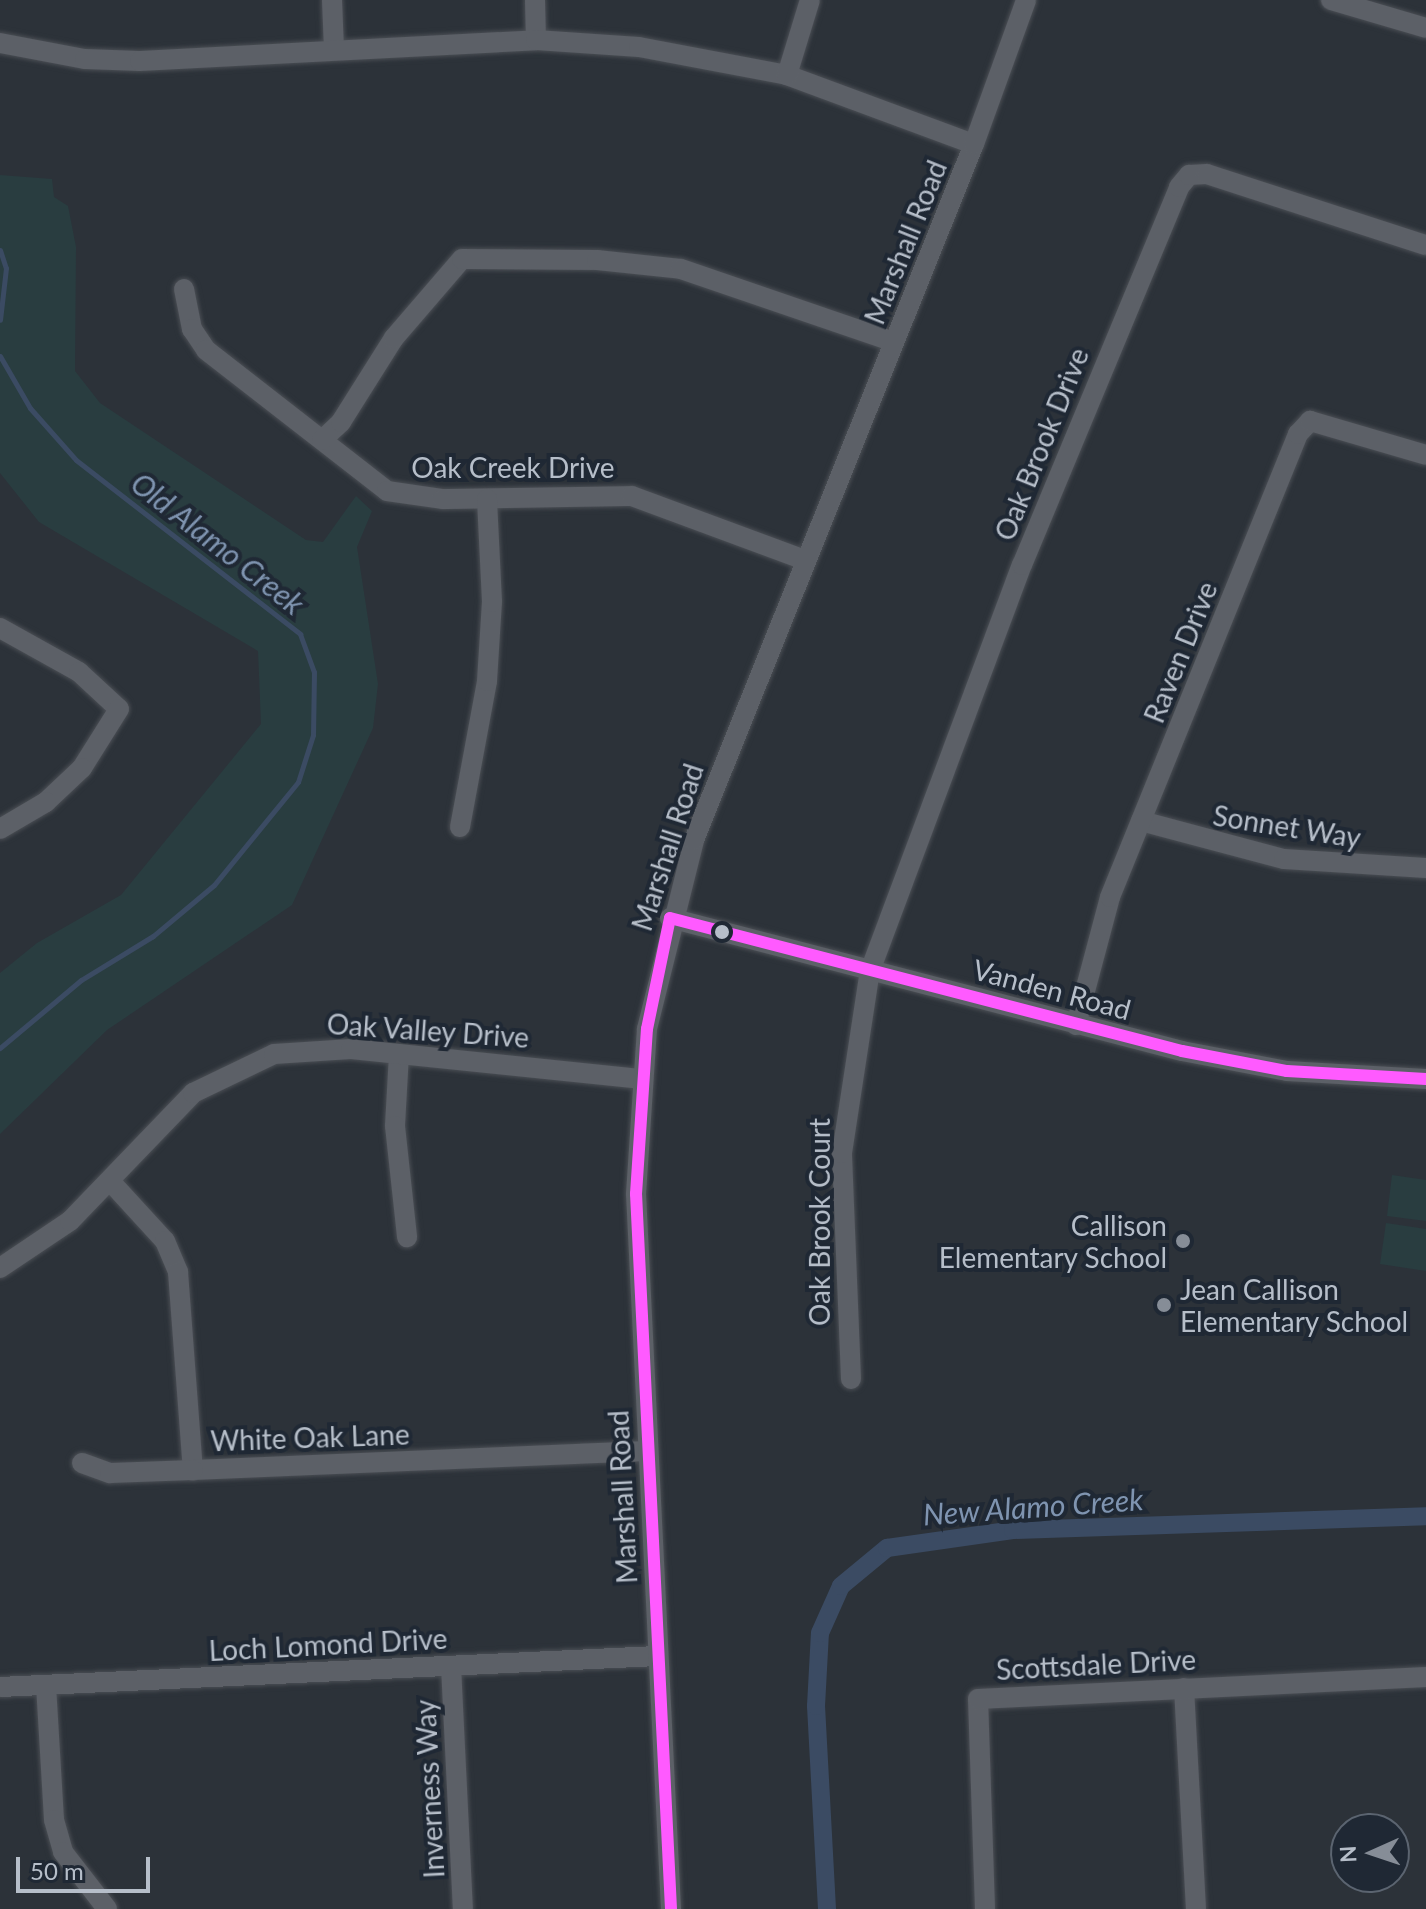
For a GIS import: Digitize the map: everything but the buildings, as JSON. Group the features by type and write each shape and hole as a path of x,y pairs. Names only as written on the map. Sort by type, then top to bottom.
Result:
{"street":[{"path":"332,0 334,49"},
{"path":"535,0 536,40"},
{"path":"787,75 810,0"},
{"name":"Marshall Road","path":"671,1909 636,1194 642,1079 670,918 708,801 974,144 1026,0"},
{"path":"1331,0 1426,28"},
{"path":"0,43 85,59 140,61 536,40 639,47 787,75 974,144"},
{"name":"Oak Brook Drive","path":"870,971 1022,565 1189,175 1207,174 1426,245"},
{"path":"322,440 341,422 394,338 462,259 597,260 681,269 894,342"},
{"name":"Oak Creek Drive","path":"184,289 192,329 206,350 387,491 411,498 632,496 805,560"},
{"name":"Raven Drive","path":"1076,1025 1110,897 1298,434 1310,421 1426,455"},
{"path":"460,827 487,681 492,602 487,499"},
{"path":"0,628 79,672 119,709 82,768 46,802 0,829"},
{"name":"Sonnet Way","path":"1141,821 1284,859 1426,868"},
{"name":"Vanden Road","path":"670,918 1076,1025 1287,1071 1426,1079"},
{"name":"Oak Brook Court","path":"851,1379 842,1153 870,971"},
{"name":"Oak Valley Drive","path":"0,1268 70,1221 193,1093 235,1068 314,1049 399,1054 642,1079"},
{"path":"399,1054 396,1165 407,1237"},
{"name":"White Oak Lane","path":"110,1181 165,1241 178,1272 193,1470 648,1451"},
{"path":"82,1463 110,1473 193,1470"},
{"name":"Loch Lomond Drive","path":"0,1687 658,1656"},
{"name":"Inverness Way","path":"451,1666 463,1909"},
{"name":"Scottsdale Drive","path":"985,1909 978,1699 1426,1677"},
{"path":"46,1685 54,1820 63,1852 107,1909"},
{"path":"1184,1688 1196,1909"}],"green space":[{"path":"0,175 52,179 54,197 68,206 76,247 75,371 100,403 306,540 323,542 356,496 372,511 357,547 378,684 373,728 292,905 107,1030 0,1134 0,973 37,943 121,895 261,724 258,651 39,522 0,473"},
{"path":"1392,1175 1426,1180 1426,1221 1387,1216"},
{"path":"1386,1223 1426,1229 1426,1271 1380,1264"}],"waterway":[{"name":"Old Alamo Creek","path":"0,250 6,268 0,320"},
{"name":"Old Alamo Creek","path":"0,356 30,408 76,460 300,634 314,672 313,735 298,782 214,885 153,936 81,980 0,1048"},
{"name":"New Alamo Creek","path":"827,1909 816,1706 820,1633 841,1586 887,1548 1013,1530 1426,1516"}],"transit line":[{"path":"671,1909 636,1194 647,1029 670,918 1182,1051 1287,1071 1426,1079"}],"place":[{"name":"Callison Elementary School","path":"1183,1241"},
{"name":"Jean Callison Elementary School","path":"1164,1305"}]}
